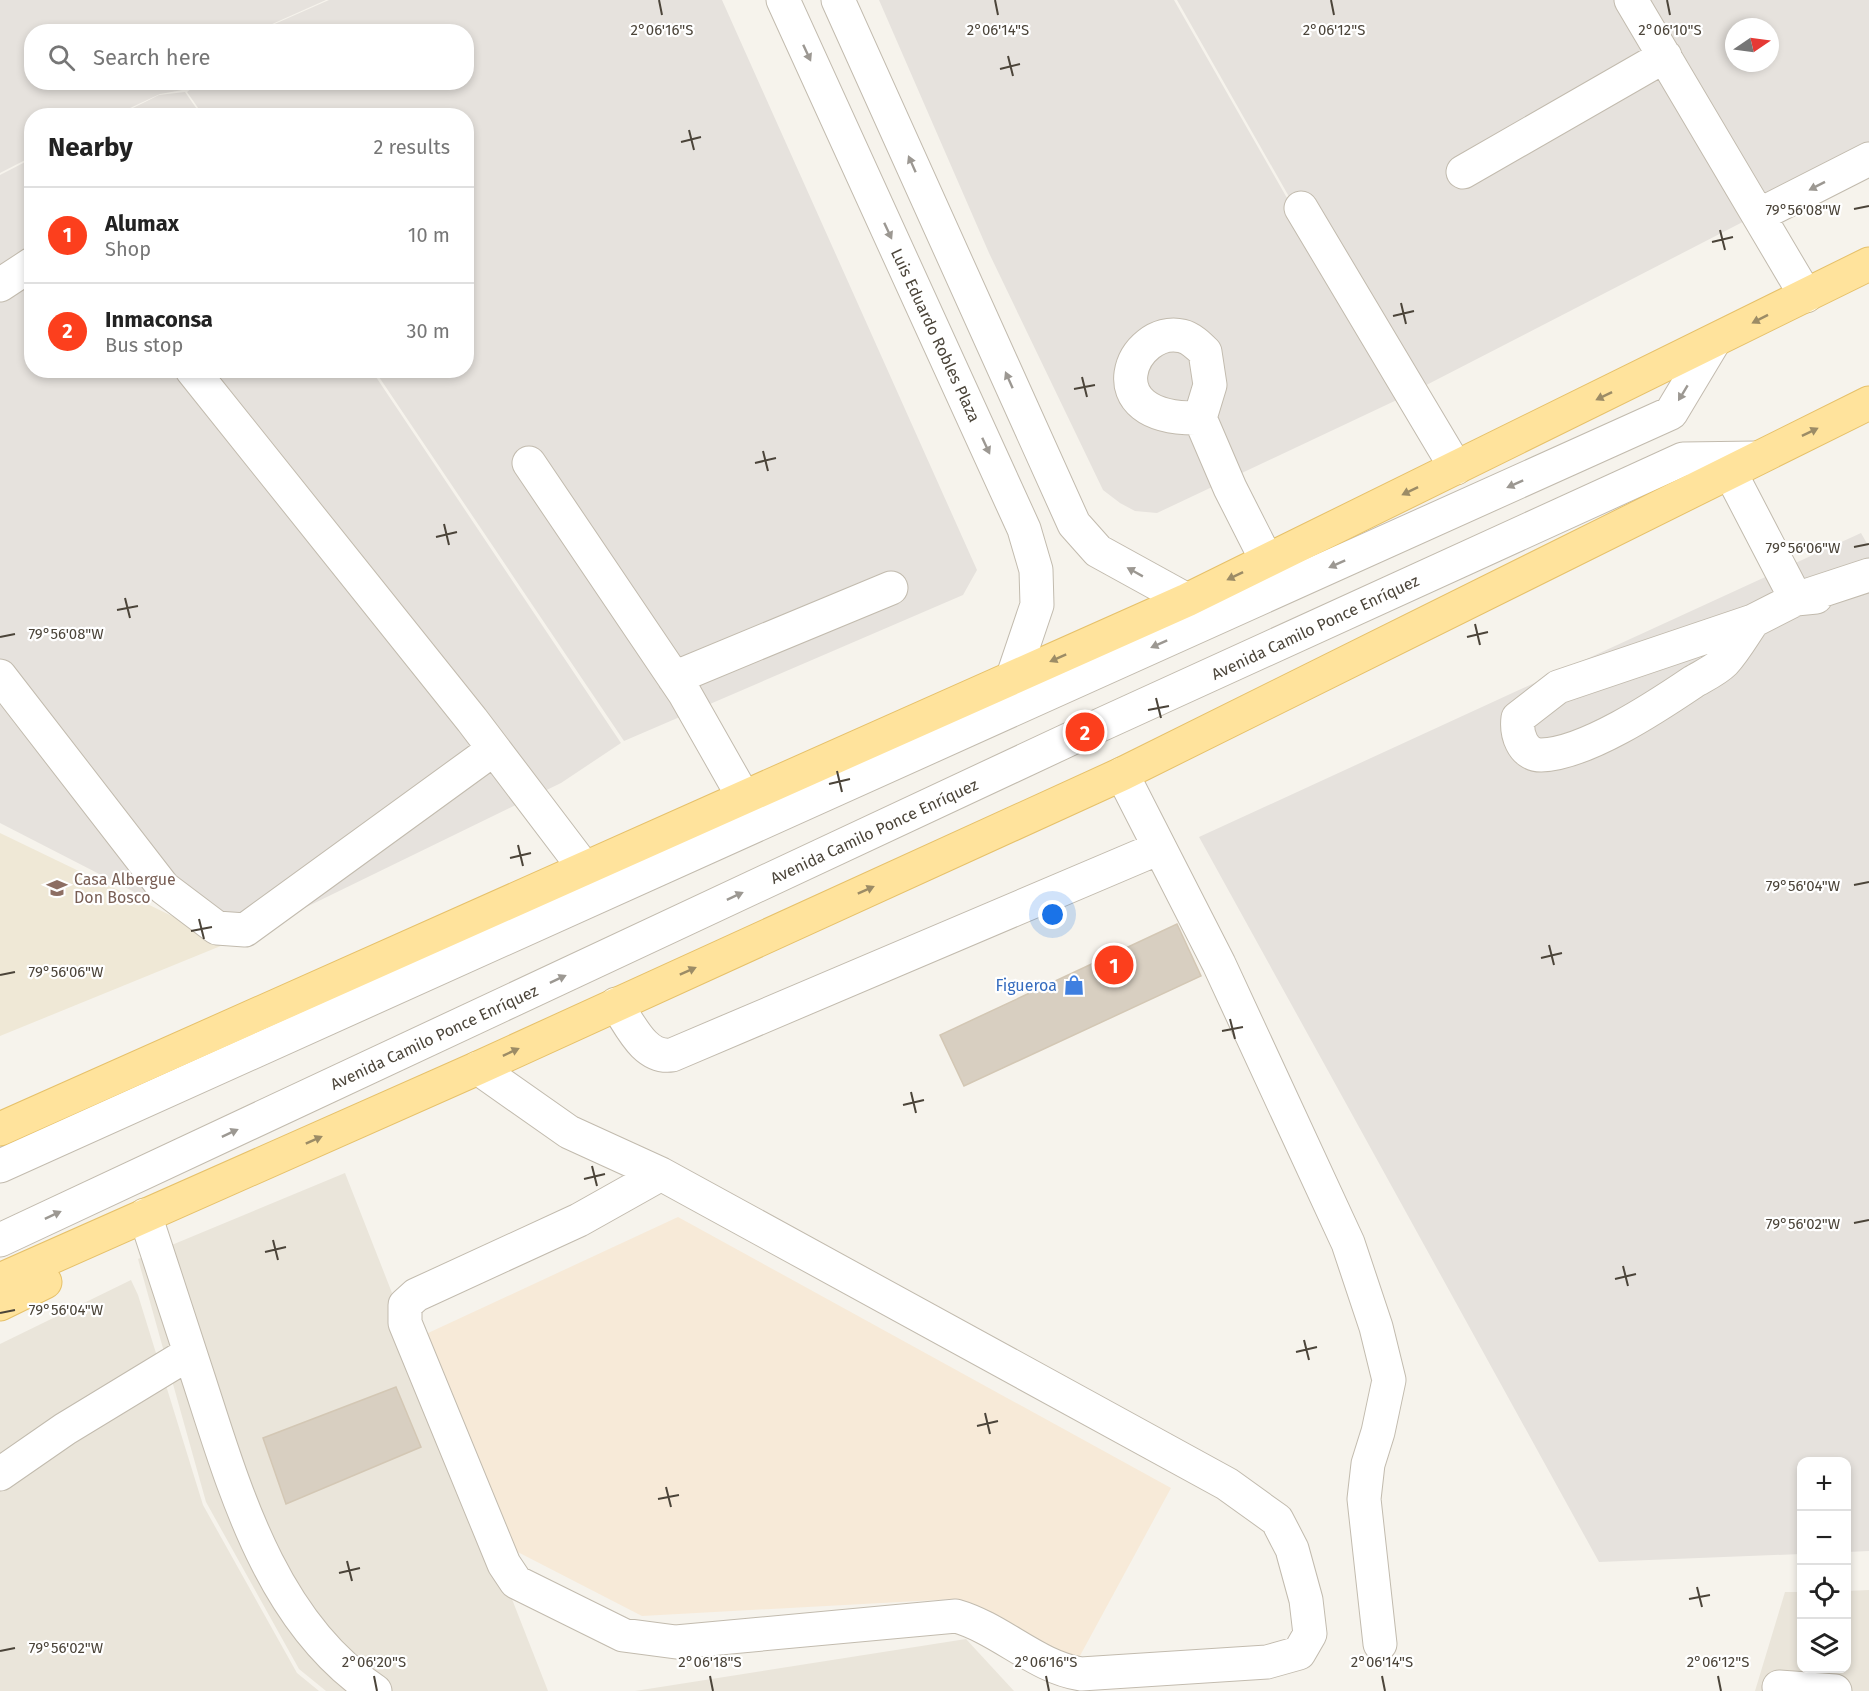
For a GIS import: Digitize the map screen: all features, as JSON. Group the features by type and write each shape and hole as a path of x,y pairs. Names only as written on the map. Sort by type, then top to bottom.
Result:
{"main road":[{"path":"0,1130 1187,600 1713,343 1869,264"},
{"name":"Avenida Camilo Ponce Enríquez","path":"0,1280 478,1068 1122,774 1744,465 1867,411"},
{"name":"Avenida Camilo Ponce Enríquez","path":"0,1304 98,1256 145,1215"}],"street":[{"name":"Luis Eduardo Robles Plaza","path":"783,0 1024,529 1036,570 1036,605 1012,679"},
{"path":"838,0 1074,524 1098,551 1187,600"},
{"path":"1631,0 1806,296"},
{"path":"1463,172 1665,56"},
{"path":"1759,215 1869,159"},
{"path":"1301,208 1456,468"},
{"path":"0,285 24,269"},
{"path":"0,1166 1671,413 1713,343"},
{"path":"198,378 494,749 585,869"},
{"path":"1200,418 1230,488 1267,561"},
{"name":"Avenida Camilo Ponce Enríquez","path":"0,1240 1085,732 1683,459 1744,465"},
{"path":"529,463 674,678 744,798"},
{"path":"1744,465 1796,598"},
{"path":"1753,621 1723,663 1641,715 1604,734 1569,750 1539,755 1525,749 1516,732 1518,718 1557,687 1753,621 1796,598 1869,575"},
{"path":"674,678 891,588"},
{"path":"1796,598 1852,594 1869,597"},
{"path":"0,676 164,888 217,928 245,930 494,749"},
{"path":"1122,774 1219,964 1348,1243 1376,1327 1389,1380 1378,1432 1368,1464 1364,1499 1380,1644"},
{"path":"616,1004 648,1050 655,1054 672,1055 1159,848"},
{"path":"478,1068 569,1132 661,1174 1227,1484 1277,1520 1292,1549 1306,1600 1310,1634 1299,1653 1267,1662 1082,1674 1061,1671 979,1623 956,1616 676,1642 623,1635 516,1582 504,1564 405,1323 405,1305 416,1295 579,1220 661,1174"},
{"path":"145,1215 233,1487 270,1566 308,1628 352,1676 375,1691"},
{"path":"0,1474 65,1429 190,1353"},
{"path":"1779,1687 1835,1691"}],"shaded area":[{"path":"0,0 326,0 272,24 24,24 24,90 182,90 160,94 130,108 24,108 24,161 0,173"},
{"path":"329,0 722,0 977,570 963,595 624,741 380,378 474,378 474,108 198,108 187,92 190,90 474,90 474,24 275,24"},
{"path":"879,0 1174,0 1401,398 1157,513 1135,511 1120,503 1103,490 989,253"},
{"path":"1177,0 1869,0 1869,157 1403,397"},
{"path":"185,92 196,108 133,108 159,95"},
{"path":"24,163 24,378 377,378 621,743 561,783 255,932 218,935 0,823 0,175"},
{"path":"1861,533 1869,547 1869,1551 1851,1552 1851,1457 1797,1457 1797,1554 1599,1562 1199,837"},
{"name":"Casa Albergue Don Bosco","path":"0,833 228,943 0,1036"},
{"path":"345,1173 548,1691 326,1691 299,1669 206,1502 138,1259"},
{"path":"678,1217 1171,1488 1075,1665 955,1599 642,1616 508,1547 413,1340"},
{"path":"131,1280 138,1295 203,1505 297,1673 319,1691 0,1691 0,1344"},
{"path":"1869,1590 1869,1691 1755,1691 1785,1592 1797,1592 1797,1673 1851,1673 1851,1591"},
{"path":"966,1639 1014,1691 635,1691"}],"building":[{"path":"1177,924 1201,976 964,1086 940,1035"},
{"path":"396,1387 421,1447 286,1504 263,1438"}],"place":[{"name":"Inmaconsa","path":"1085,732"},
{"name":"Casa Albergue Don Bosco","path":"57,888"},
{"name":"Alumax","path":"1114,965"},
{"name":"Figueroa","path":"1074,985"}]}
